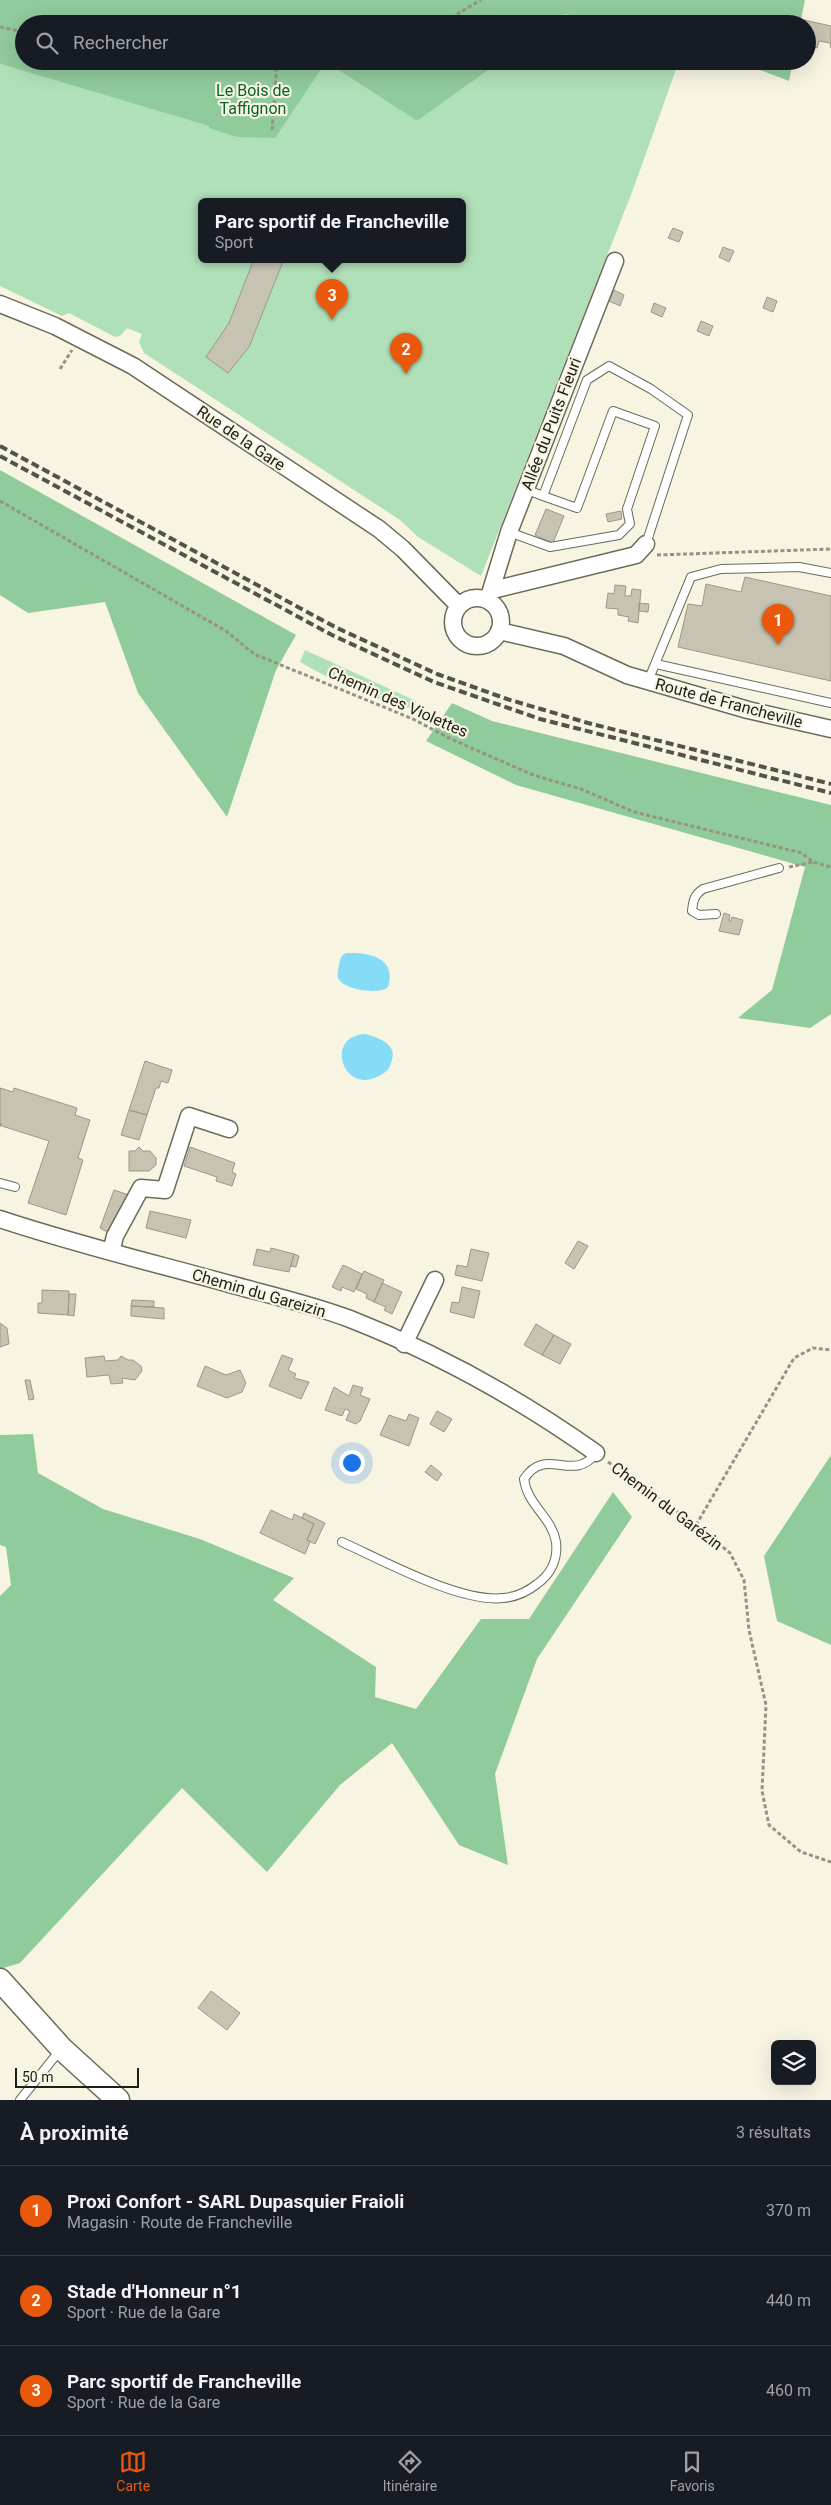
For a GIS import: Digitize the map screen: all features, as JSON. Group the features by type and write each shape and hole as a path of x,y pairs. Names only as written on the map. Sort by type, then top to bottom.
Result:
{"street":[{"name":"Allée du Puits Fleuri","path":"491,595 509,532 615,261"},
{"name":"Rue de la Gare","path":"0,304 55,326 133,366 379,529 459,606"},
{"path":"491,595 501,617 499,631 495,638 482,646 475,646 461,640 456,634 453,620 459,606 472,598 491,595 641,549"},
{"name":"Route de Francheville","path":"499,631 564,646 627,675 748,710 831,729"},
{"path":"111,1252 115,1236 141,1188 165,1190 189,1116 229,1128"},
{"name":"Chemin du Gareizin","path":"0,1219 349,1319 457,1368"},
{"path":"404,1344 436,1280"},
{"name":"Chemin du Garézin","path":"457,1368 548,1419 596,1453"},
{"path":"0,1980 62,2049 118,2100"}],"lane":[{"path":"544,496 587,380 609,366 651,388 688,415 641,549"},
{"path":"509,532 550,547 619,535 630,524 627,509 655,426 613,411 577,508 525,489"},
{"path":"648,681 691,577 721,569 799,567 831,573"},
{"path":"656,664 831,703"},
{"path":"716,914 699,915 692,911 692,901 696,894 703,889 780,868"},
{"path":"0,1183 15,1187"},
{"path":"342,1542 447,1588 472,1596 502,1598 525,1593 544,1579 554,1567 556,1543 551,1525 525,1491 524,1479 531,1467 542,1464 580,1466 590,1461 596,1453"},
{"path":"20,2100 62,2049"}],"path":[{"path":"455,15 480,0"},
{"path":"0,27 15,30"},
{"path":"272,130 276,70"},
{"path":"60,369 73,348"},
{"name":"Chemin des Violettes","path":"0,501 226,631 254,654 413,719 451,739 533,776 581,789 634,812 802,852 813,862"},
{"path":"641,549 831,549"},
{"name":"Chemin des Violettes","path":"780,868 813,862 831,867"},
{"path":"696,1524 794,1358 813,1348 831,1350"},
{"name":"Chemin du Garézin","path":"596,1453 696,1524 730,1553 744,1580 749,1630 766,1705 762,1791 769,1825 801,1852 831,1862"}],"green space":[{"name":"Le Bois de Taffignon","path":"0,0 805,0 802,15 15,15 15,68 0,64"},
{"path":"0,64 15,70 210,126 237,136 274,138 321,70 338,70 417,121 488,70 676,70 634,187 481,576 418,537 400,520 144,353 139,342 142,334 127,328 120,336 115,337 69,313 62,316 0,286"},
{"name":"Le Bois de Taffignon","path":"20,70 321,70 275,138 237,137 209,128 209,126"},
{"name":"Le Bois de Taffignon","path":"338,70 488,70 417,121"},
{"path":"760,70 791,70 789,81"},
{"path":"0,470 296,635 276,670 227,817 138,693 105,602 28,613 0,595"},
{"path":"305,650 416,701 413,709 369,695 314,670 300,662"},
{"path":"452,703 492,721 831,805 831,1014 810,1028 738,1018 772,990 805,867 516,785 426,741"},
{"path":"33,1434 38,1473 103,1509 200,1539 294,1578 273,1600 376,1667 375,1697 416,1709 481,1619 529,1619 613,1492 632,1517 537,1659 495,1774 508,1865 459,1845 392,1743 340,1785 267,1872 182,1788 20,1963 0,1969 0,1596 11,1585 6,1547 0,1545 0,1435"},
{"path":"831,1455 831,1645 777,1621 764,1556"}],"water":[{"path":"346,953 372,955 379,958 388,969 390,977 388,987 378,991 370,991 347,986 341,982 338,978 338,970 341,958"},
{"path":"366,1034 386,1042 392,1050 392,1060 389,1068 384,1073 370,1079 358,1079 349,1073 344,1064 342,1054 345,1044 352,1037"}],"building":[{"path":"816,23 831,26 831,48 830,43 819,41 817,48"},
{"path":"673,228 683,232 679,242 668,238"},
{"path":"723,247 734,251 729,262 719,257"},
{"path":"252,263 282,263 249,347 228,373 206,357 229,323"},
{"path":"614,290 624,295 620,306 609,301"},
{"path":"767,297 777,301 773,312 763,308"},
{"path":"654,303 666,308 662,317 651,312"},
{"path":"701,321 713,326 709,336 697,331"},
{"path":"546,509 564,516 553,543 535,535"},
{"path":"621,511 622,519 608,522 606,514"},
{"path":"745,577 831,596 831,681 678,647 688,604 702,606 706,584 741,592"},
{"path":"615,585 626,586 625,596 631,596 632,589 641,590 638,623 628,621 629,617 618,615 618,609 606,608 608,593 614,594"},
{"path":"639,603 649,604 648,612 639,611"},
{"path":"724,913 730,915 729,921 731,921 732,917 743,920 739,935 719,931"},
{"path":"145,1061 172,1070 168,1083 161,1081 159,1088 156,1088 147,1115 129,1110"},
{"path":"0,1088 13,1092 14,1088 77,1108 75,1115 90,1120 78,1158 83,1160 66,1215 28,1203 49,1141 2,1126 1,1123 0,1127"},
{"path":"129,1110 147,1115 139,1140 121,1135"},
{"path":"139,1147 143,1151 150,1151 156,1158 156,1165 149,1171 129,1171 129,1151 135,1151"},
{"path":"190,1147 235,1163 232,1172 236,1174 232,1186 216,1181 217,1177 184,1166"},
{"path":"114,1190 129,1195 111,1234 100,1228"},
{"path":"150,1211 191,1220 186,1238 146,1228"},
{"path":"578,1241 588,1246 574,1269 565,1263"},
{"path":"271,1248 294,1254 289,1272 253,1265 257,1249 270,1252"},
{"path":"471,1249 489,1253 482,1281 455,1275 457,1265 467,1267"},
{"path":"294,1254 299,1256 296,1267 291,1266"},
{"path":"343,1265 362,1274 354,1292 342,1287 341,1291 332,1287"},
{"path":"364,1271 384,1280 374,1302 366,1298 367,1294 356,1289"},
{"path":"382,1283 402,1292 392,1314 384,1310 386,1307 374,1302"},
{"path":"462,1287 480,1291 474,1318 450,1312 452,1302 459,1303"},
{"path":"42,1290 69,1291 68,1315 38,1313 38,1303 42,1303"},
{"path":"69,1294 76,1294 74,1316 68,1315"},
{"path":"132,1300 154,1301 154,1307 131,1306"},
{"path":"131,1306 164,1308 164,1319 131,1316"},
{"path":"0,1323 7,1328 9,1344 0,1347"},
{"path":"536,1324 554,1335 542,1355 524,1345"},
{"path":"554,1335 571,1344 560,1364 542,1355"},
{"path":"282,1355 293,1359 288,1370 296,1374 294,1378 309,1382 301,1399 269,1386"},
{"path":"104,1356 105,1361 118,1360 121,1356 128,1360 133,1360 141,1366 142,1371 135,1380 122,1378 123,1383 111,1384 109,1375 87,1377 85,1358"},
{"path":"205,1366 226,1375 240,1370 246,1383 242,1392 227,1398 197,1386"},
{"path":"25,1380 30,1380 34,1399 29,1400"},
{"path":"353,1385 363,1388 360,1395 370,1399 360,1421 356,1424 346,1420 350,1411 345,1409 342,1416 325,1410 334,1387 349,1396"},
{"path":"437,1411 452,1419 444,1432 430,1424"},
{"path":"409,1414 419,1418 409,1446 380,1435 389,1415 406,1421"},
{"path":"431,1465 442,1474 437,1481 425,1472"},
{"path":"271,1510 292,1520 294,1514 314,1524 307,1540 310,1542 305,1554 260,1533"},
{"path":"304,1513 325,1523 315,1544 307,1540 314,1524 302,1518"},
{"path":"211,1991 240,2013 227,2030 198,2008"}],"railway":[{"path":"0,446 335,627 437,674 507,699 588,723 831,784"},
{"path":"0,456 332,635 434,682 540,719 831,793"}],"place":[{"name":"Parc sportif de Francheville","path":"332,320"},
{"name":"Stade d'Honneur n°1","path":"406,374"},
{"name":"Proxi Confort - SARL Dupasquier Fraioli","path":"778,645"}]}
